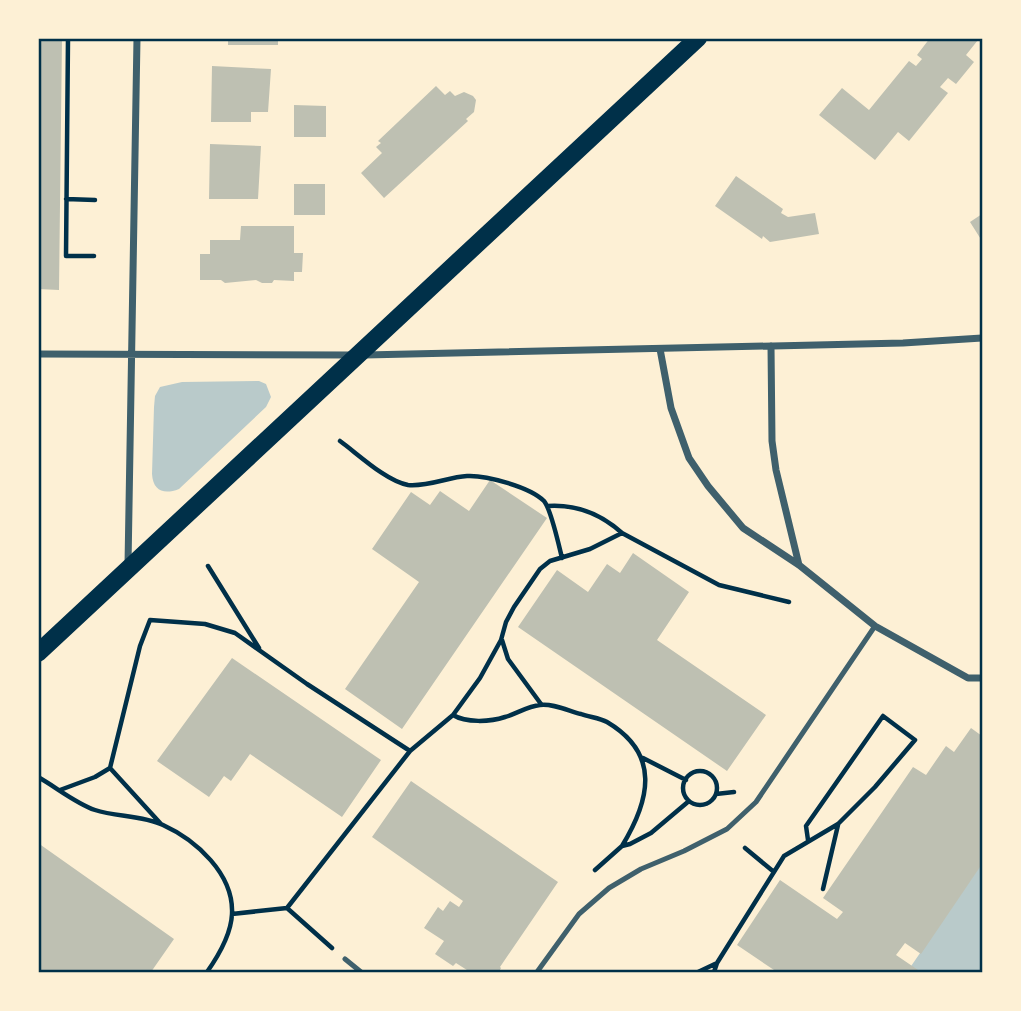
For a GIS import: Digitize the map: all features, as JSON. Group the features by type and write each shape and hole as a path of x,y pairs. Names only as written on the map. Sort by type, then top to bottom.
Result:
{"main road":[{"path":"38,653 698,38"}],"street":[{"path":"128,569 137,38"},
{"path":"38,354 357,355 903,343 982,338"},
{"path":"771,346 774,460 799,565"},
{"path":"660,349 671,408 690,458 708,486 743,528 799,565 875,626 968,678 982,678"}],"lane":[{"path":"537,972 579,914 609,888 641,869 727,830 756,802 875,626"},
{"path":"345,959 361,972"}],"path":[{"path":"68,38 66,256 94,256"},
{"path":"66,200 95,200"},
{"path":"340,441 394,480 406,484 418,485 468,476 516,486 544,501 550,511 562,558"},
{"path":"547,506 565,506 600,517 622,533 719,585 789,602"},
{"path":"232,914 287,908 410,751 453,715 480,678 502,640 506,622 540,569 622,533"},
{"path":"208,566 261,651"},
{"path":"60,790 95,777 110,768 140,646 150,620 205,624 235,633 410,751"},
{"path":"502,640 508,659 541,704"},
{"path":"453,715 462,720 501,719 541,704 606,721 627,739 643,758 686,780"},
{"path":"714,972 717,962 784,856 838,824 875,788 915,740 884,716 806,826 808,841"},
{"path":"622,846 644,799 643,758"},
{"path":"110,768 161,824"},
{"path":"705,772 716,783 716,794 709,802 693,803 685,796 684,785 694,773 705,772"},
{"path":"38,777 94,809 161,824 191,841 215,864 232,903 232,914 231,926 222,948 207,972"},
{"path":"716,794 734,792"},
{"path":"823,889 838,824"},
{"path":"745,848 775,872"},
{"path":"287,908 345,959"},
{"path":"698,972 717,962"}],"shaded area":[{"path":"259,381 266,384 271,397 266,407 179,489 169,492 157,488 152,474 155,396 160,387 182,382"},
{"path":"982,863 982,972 907,972"}],"building":[{"path":"38,38 62,38 59,290 38,289"},
{"path":"228,38 278,38 278,45 228,45"},
{"path":"930,38 978,40 966,55 974,62 956,84 948,78 940,87 948,93 909,141 898,132 875,160 819,115 842,88 869,110 909,61 916,66 922,59 917,55"},
{"path":"212,66 271,69 268,112 251,112 251,122 211,122"},
{"path":"436,86 445,95 450,91 455,96 464,92 473,96 476,100 474,112 466,119 468,121 384,198 361,173 382,153 376,147 381,143 378,141"},
{"path":"294,105 326,106 326,137 294,137"},
{"path":"210,144 261,146 258,199 209,199"},
{"path":"736,176 783,209 781,213 788,217 815,213 819,234 770,242 763,236 762,239 715,206"},
{"path":"294,184 325,184 325,215 294,215"},
{"path":"982,214 982,241 970,222"},
{"path":"241,226 294,226 294,253 303,253 302,272 294,272 294,281 274,280 272,283 256,280 225,283 221,280 200,280 200,254 210,254 210,240 240,240"},
{"path":"490,480 547,518 402,729 345,689 419,582 372,549 411,492 430,505 440,491 469,511"},
{"path":"633,553 689,592 657,640 766,715 727,771 518,627 557,570 588,592 607,564 620,573"},
{"path":"232,658 381,760 342,817 250,754 231,781 224,776 209,797 157,761"},
{"path":"971,728 982,736 982,864 921,954 905,943 896,955 921,972 777,972 737,945 780,880 837,919 843,912 823,898 913,767 926,775 946,746 954,752"},
{"path":"411,781 558,882 499,972 470,972 456,963 453,966 435,954 444,941 424,928 438,907 443,911 450,901 459,907 463,901 372,837"},
{"path":"38,843 174,939 151,972 38,972"}]}
